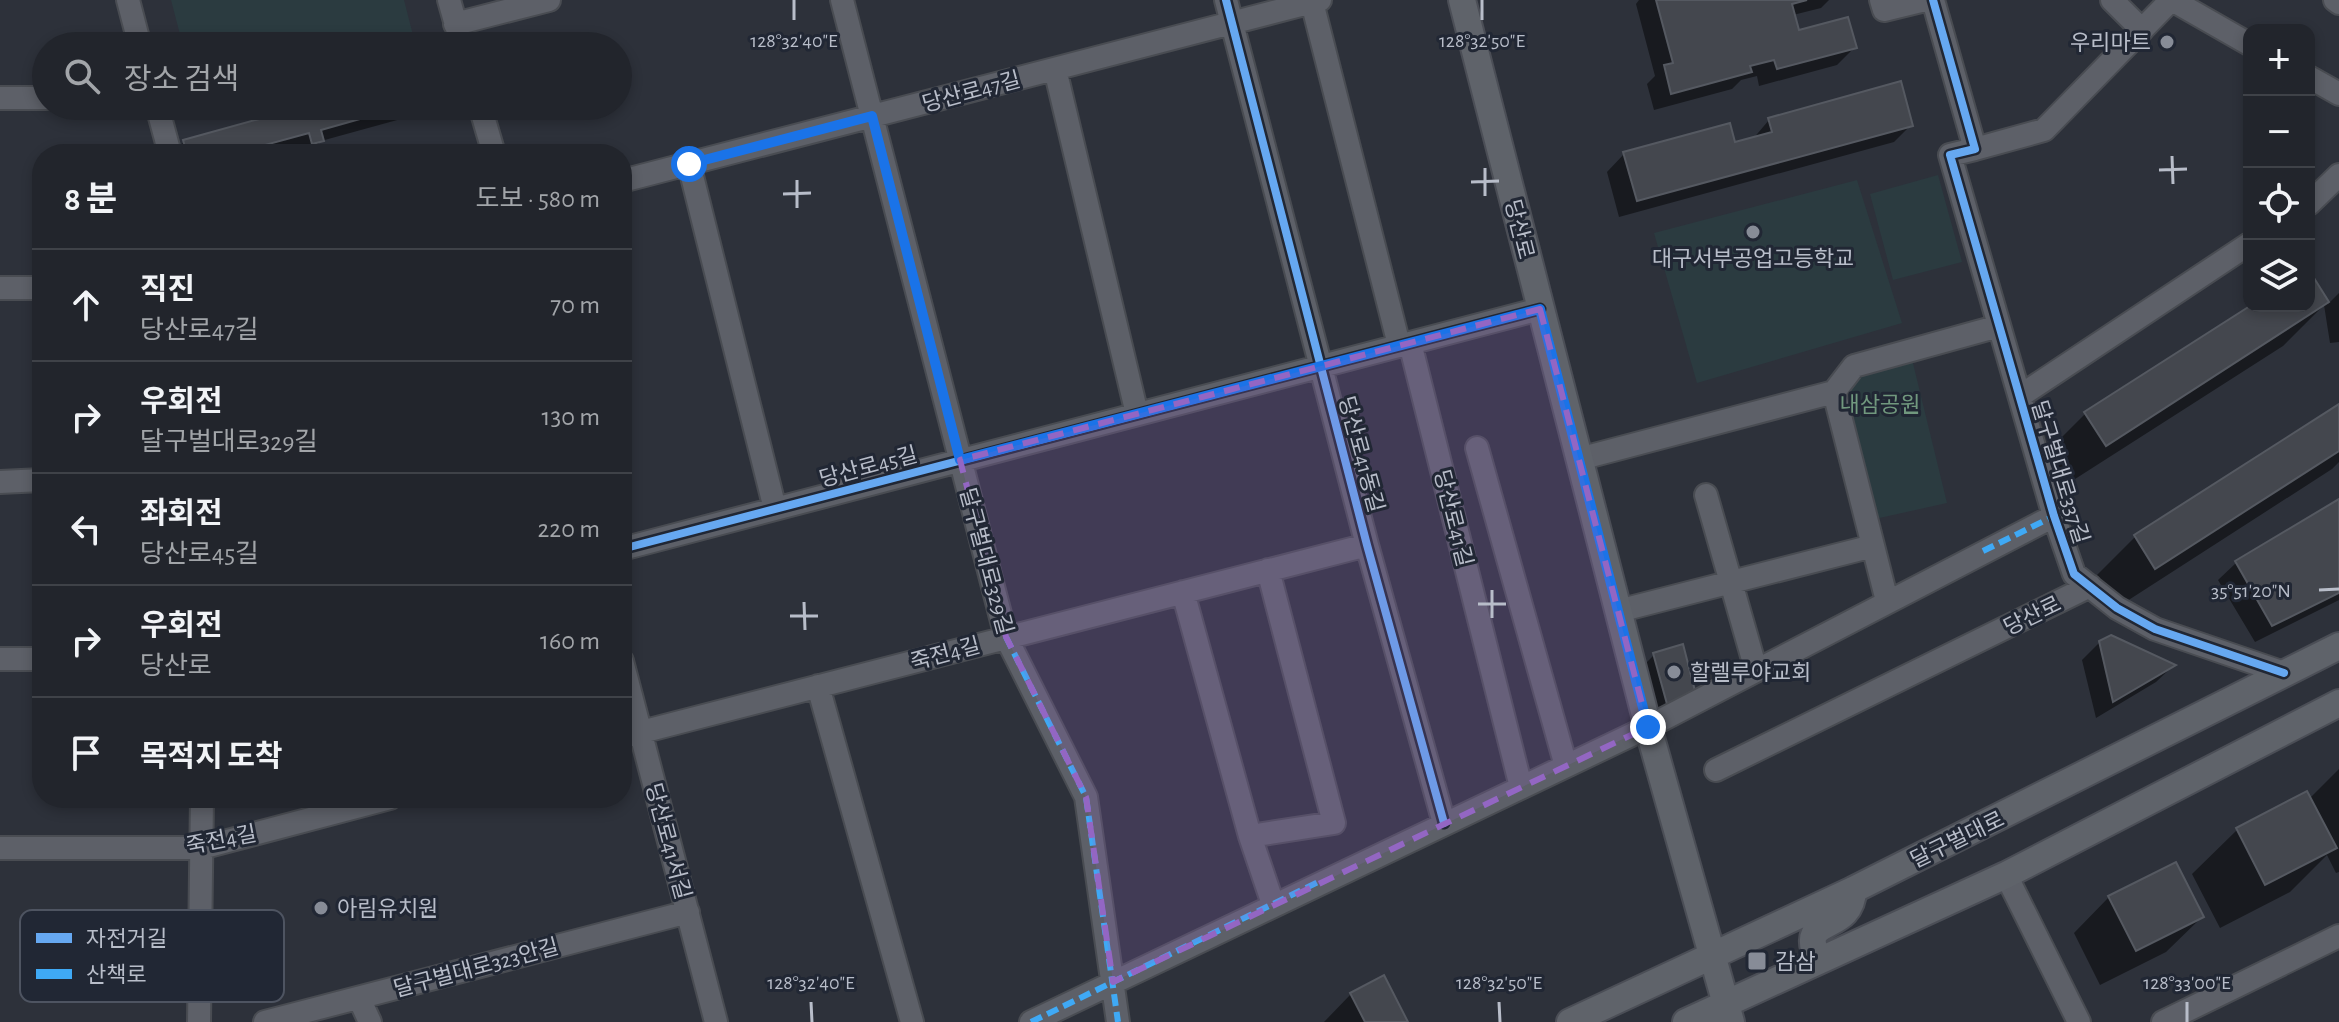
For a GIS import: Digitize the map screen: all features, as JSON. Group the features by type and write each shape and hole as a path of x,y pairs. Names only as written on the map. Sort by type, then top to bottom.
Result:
{"main road":[{"name":"당산로","path":"1462,0 1648,727 1728,1013"},
{"name":"달구벌대로","path":"1570,1022 1853,890 2339,646"},
{"path":"1686,1022 1728,1013 1819,960 2006,875 2339,703"},
{"path":"1819,960 1811,947 1812,937 1818,929 1846,914 1853,905 1853,890"}],"street":[{"path":"128,0 136,32"},
{"path":"449,0 458,32"},
{"path":"455,24 549,0"},
{"name":"달구벌대로329길","path":"842,0 1006,637 1086,797 1118,1022"},
{"name":"당산로41동길","path":"1226,0 1367,545 1444,823"},
{"path":"1881,0 1884,10 1925,0"},
{"path":"1933,0 1975,149 2044,130 2172,0 2243,41"},
{"path":"2112,0 2142,30"},
{"path":"1316,1 1405,344"},
{"name":"당산로47길","path":"632,178 1316,1"},
{"path":"1055,69 1137,414"},
{"path":"2315,80 2339,94"},
{"path":"0,98 32,98"},
{"path":"161,120 167,144"},
{"path":"484,120 491,144"},
{"name":"달구벌대로337길","path":"1975,149 1950,155 2054,516 2074,574 2117,608 2155,629 2284,673"},
{"path":"689,164 775,509"},
{"path":"2315,198 2339,175"},
{"name":"달구벌대로337길","path":"2020,396 2243,248"},
{"path":"0,288 32,288"},
{"name":"당산로45길","path":"632,546 1540,309"},
{"path":"1579,459 1834,392 1854,366 1999,326"},
{"name":"당산로41길","path":"1405,344 1521,787"},
{"path":"1834,392 1887,601"},
{"name":"당산로41길","path":"1477,448 1566,766"},
{"path":"0,482 32,480"},
{"path":"1706,495 1756,670"},
{"path":"1031,1022 1318,882 1648,727 2054,516"},
{"name":"죽전4길","path":"632,735 1367,545"},
{"path":"1618,611 1873,546"},
{"path":"1250,836 1334,823 1268,570"},
{"name":"당산로","path":"1716,770 2090,586"},
{"path":"1183,592 1250,836 1273,904"},
{"path":"0,659 32,659"},
{"path":"818,686 912,1022"},
{"name":"당산로41서길","path":"632,738 688,912 716,1022"},
{"path":"200,910 202,808"},
{"name":"죽전4길","path":"0,848 201,848 352,808"},
{"path":"2006,875 2079,1022"},
{"name":"달구벌대로323안길","path":"265,1022 688,912"},
{"path":"2163,1022 2339,936"},
{"path":"359,998 370,1022"},
{"path":"199,1002 199,1022"}],"highlighted area":[{"path":"1540,309 1648,727 1113,982 1086,797 1006,637 960,460"}],"green space":[{"path":"171,0 404,0 412,32 179,32"},
{"path":"1938,175 1962,262 1893,280 1870,194"},
{"path":"1857,180 1902,323 1697,383 1654,233"},
{"name":"내삼공원","path":"1910,351 1947,503 1866,521 1834,392 1854,366"}],"building":[{"path":"1656,0 1807,0 1792,4 1799,30 1848,17 1857,48 1777,69 1774,60 1750,66 1752,72 1671,94 1664,65 1673,63"},
{"path":"1901,81 1913,126 1637,201 1623,152 1730,123 1735,142 1772,132 1768,118"},
{"path":"255,120 356,120 321,130 324,141 312,144 309,133 269,144 184,144 183,140"},
{"path":"2315,280 2329,302 2315,311"},
{"path":"2243,310 2314,312 2106,446 2084,412"},
{"path":"2339,404 2339,451 2155,569 2134,535"},
{"path":"2339,499 2339,593 2272,626 2235,561"},
{"path":"2111,635 2176,665 2113,702 2099,641"},
{"name":"할렐루야교회","path":"1683,644 1695,691 1667,704 1653,653"},
{"path":"2307,791 2337,848 2265,885 2236,828"},
{"path":"2176,862 2204,917 2136,951 2108,896"},
{"path":"1384,975 1408,1022 1365,1022 1350,993"}],"marked path":[{"path":"1983,551 2054,516"},
{"path":"1006,637 1086,797 1118,1022"},
{"path":"1031,1022 1318,882"}],"cycle path":[{"path":"1226,0 1367,545 1444,823"},
{"path":"1933,0 1975,149 1950,155 2054,516 2074,574 2117,608 2155,629 2284,673"},
{"path":"632,546 1540,309"}],"place":[{"name":"우리마트","path":"2167,42"},
{"name":"대구서부공업고등학교","path":"1753,232"},
{"name":"할렐루야교회","path":"1674,672"},
{"name":"아림유치원","path":"321,908"},
{"name":"감삼","path":"1757,961"}],"route":[{"path":"689,164 872,116 960,460 1540,309 1648,727"}]}
